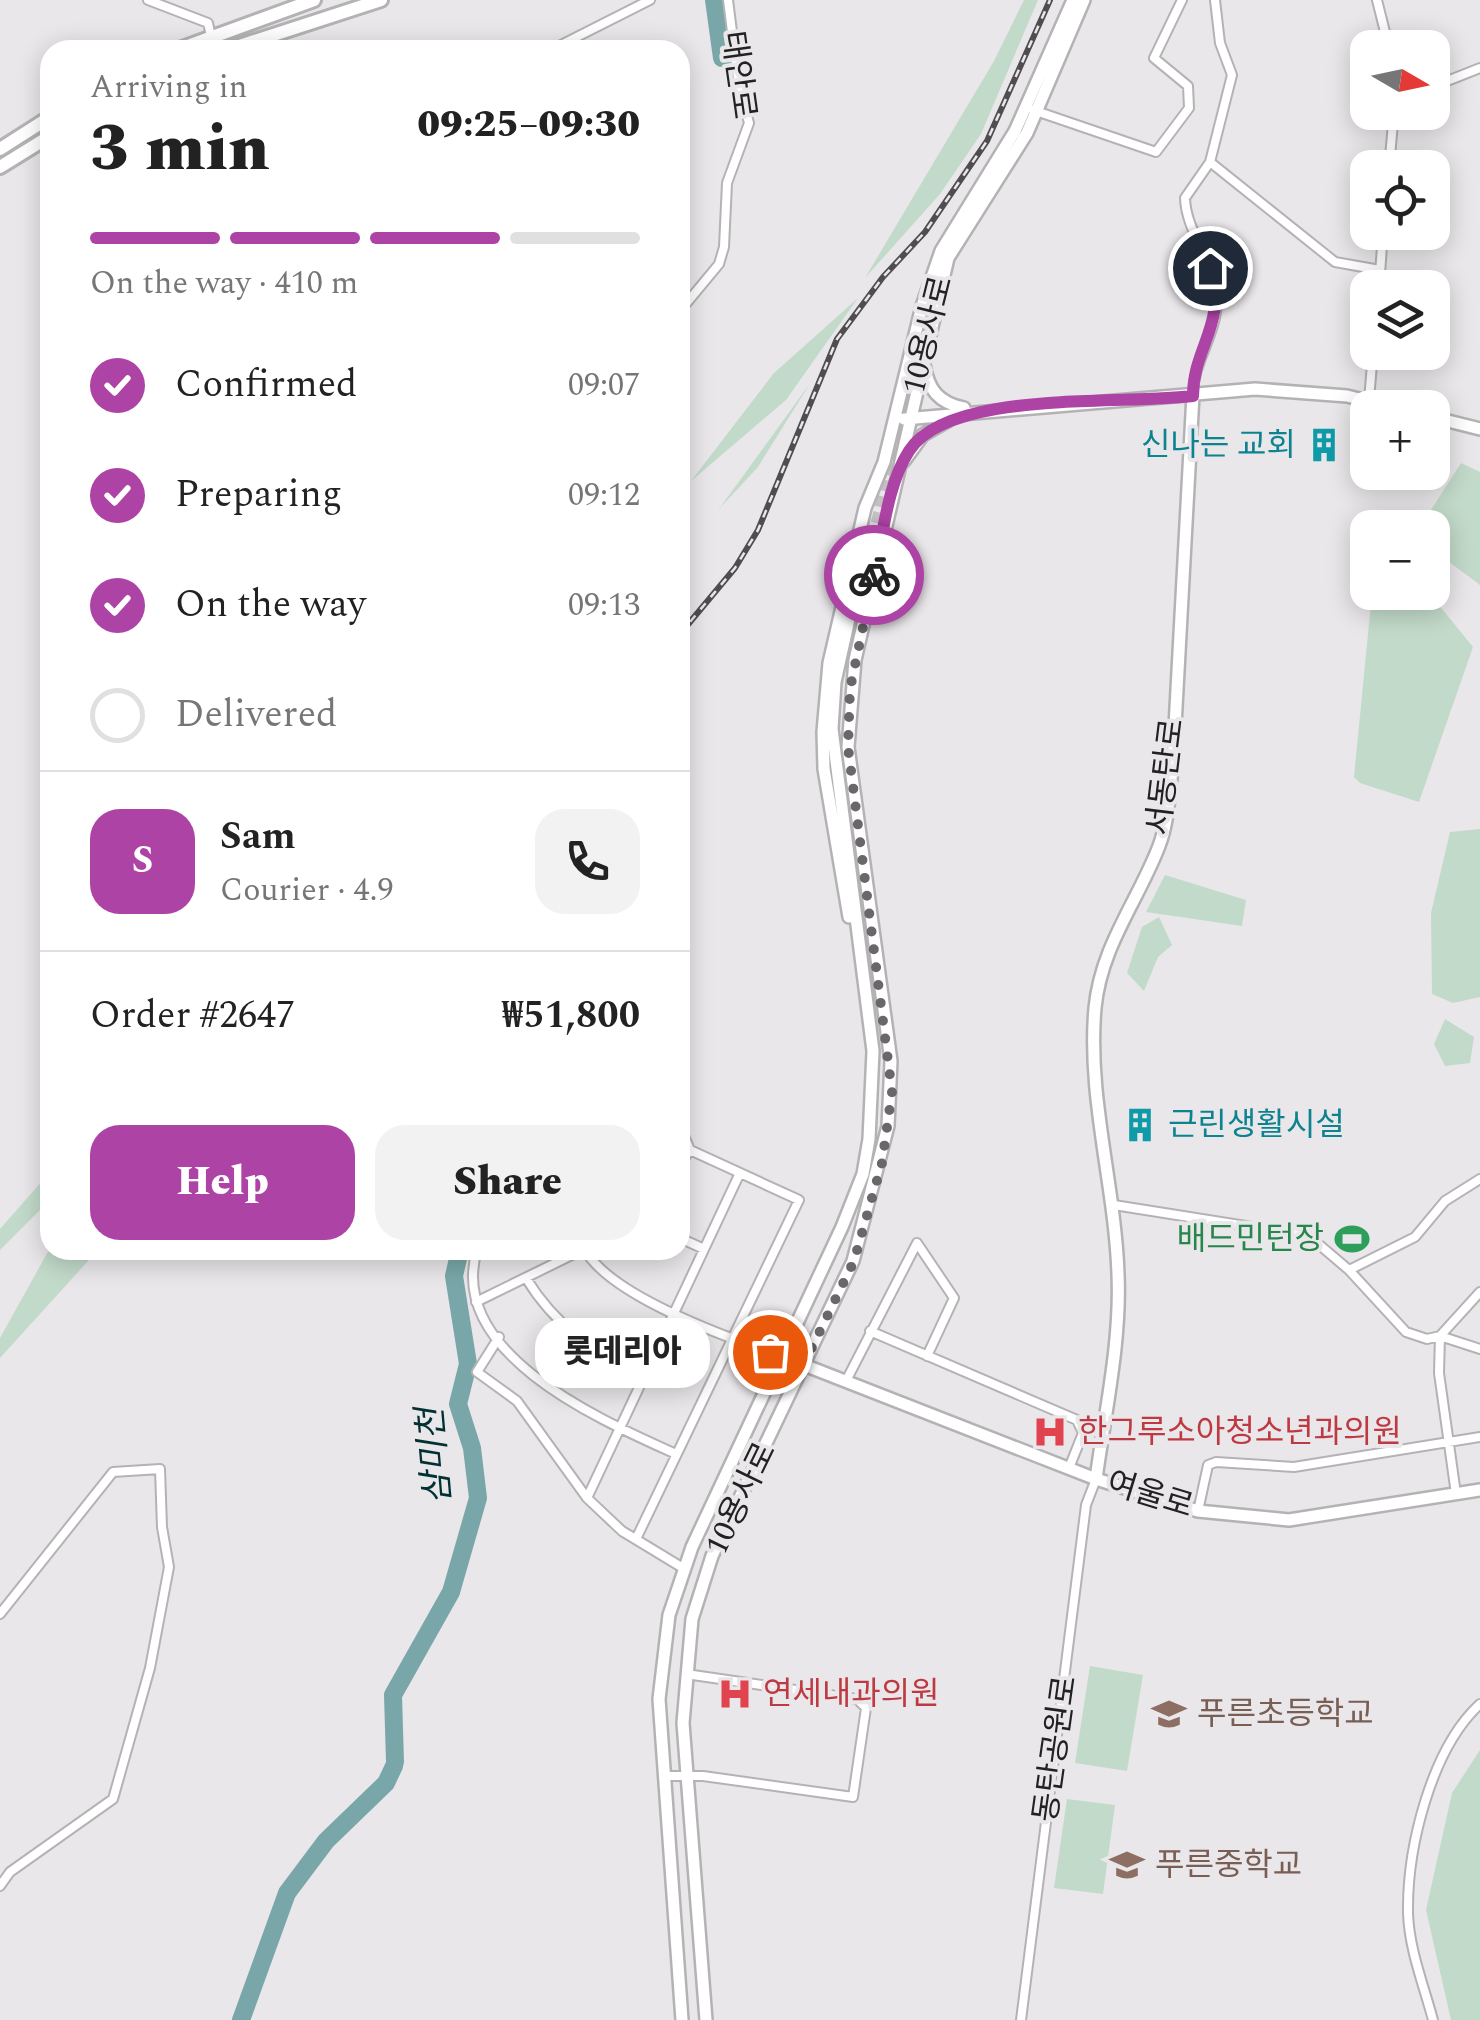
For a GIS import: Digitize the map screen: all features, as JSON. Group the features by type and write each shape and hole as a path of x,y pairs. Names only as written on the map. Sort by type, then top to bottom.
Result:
{"main road":[{"path":"219,40 314,0"},
{"path":"251,40 380,0"},
{"path":"256,40 261,36"},
{"path":"0,149 40,123"},
{"path":"0,167 40,142"}],"street":[{"path":"148,0 208,23 211,40"},
{"path":"571,40 650,0"},
{"name":"태안로","path":"690,299 719,264 724,247 726,183 749,123 739,88 728,0"},
{"name":"10용사로","path":"706,2020 687,1776 684,1674 692,1620 712,1556 854,1261 888,1126 891,1061 848,718 855,660 894,484 901,419 922,306 941,251 1032,110 1073,0"},
{"name":"10용사로","path":"682,2020 660,1674 669,1616 684,1568 842,1227 867,1156 873,1051 824,770 829,664 865,508 901,419 948,258 1032,110 1084,0"},
{"path":"1032,110 1156,152 1189,108 1188,86 1154,58 1182,0"},
{"path":"1193,396 1194,374 1214,327 1217,290 1189,222 1185,198 1210,162 1232,76 1220,42 1216,0"},
{"path":"1378,0 1386,30"},
{"path":"1450,80 1480,68"},
{"path":"1210,162 1335,262 1380,270 1382,250"},
{"path":"928,335 924,362 934,393 947,404 974,410"},
{"path":"901,419 1255,389 1350,398"},
{"name":"서동탄로","path":"1096,1479 1118,1316 1114,1205 1094,1077 1096,1004 1118,924 1154,859 1165,823 1173,763 1193,396"},
{"path":"894,484 906,454 923,435 974,410"},
{"path":"1450,422 1480,430"},
{"path":"865,508 880,504 888,514"},
{"name":"10용사로","path":"856,940 832,729 838,666 869,538 840,684 838,732 864,918 873,938"},
{"path":"636,1539 799,1200 690,1150"},
{"path":"587,1498 739,1174"},
{"path":"1350,1270 1415,1237 1445,1201 1480,1179"},
{"path":"1114,1205 1309,1236 1350,1270 1406,1332 1427,1339 1440,1336 1480,1349"},
{"path":"690,1243 704,1249"},
{"path":"847,1379 917,1243 954,1298 927,1356"},
{"path":"475,1260 472,1270 476,1302 498,1337 529,1374 566,1400 676,1454"},
{"path":"476,1302 563,1260"},
{"path":"592,1260 615,1285 781,1356"},
{"path":"526,1278 562,1324 597,1354 645,1376"},
{"path":"1456,1494 1439,1374 1440,1336 1480,1292"},
{"path":"870,1331 1077,1420 1083,1432 1069,1468"},
{"name":"10용사로","path":"498,1337 477,1372 518,1401 587,1498 636,1539 684,1568"},
{"name":"여울로","path":"781,1356 1096,1479 1198,1511 1289,1520 1480,1490"},
{"path":"1198,1511 1208,1465 1216,1462 1294,1466 1480,1437"},
{"path":"0,1614 113,1472 160,1469 159,1500 169,1567 150,1668 113,1799 10,1872 0,1886"},
{"name":"동탄공원로","path":"1020,2020 1086,1505 1096,1479"},
{"path":"664,1776 853,1796 866,1708 856,1699 684,1674"},
{"path":"1433,2020 1408,1917 1412,1848 1435,1776 1466,1716 1480,1704"}],"green space":[{"path":"1024,0 1038,0 981,134 940,194 865,278 994,61"},
{"path":"858,298 786,400 691,481 774,373"},
{"path":"811,382 758,467 719,509"},
{"path":"1461,463 1480,472 1480,585 1450,563 1450,510 1431,510 1444,490 1450,490 1450,480"},
{"path":"1370,610 1443,610 1473,647 1419,802 1360,783 1354,777"},
{"path":"1480,829 1480,997 1453,1003 1432,994 1431,913 1450,832"},
{"path":"1165,875 1246,900 1242,926 1146,912"},
{"path":"1159,917 1172,945 1158,957 1144,991 1127,973 1142,927"},
{"path":"1445,1019 1474,1037 1470,1063 1445,1066 1434,1044"},
{"path":"40,1183 40,1210 0,1250 0,1229"},
{"path":"43,1260 89,1260 0,1358 0,1338"},
{"path":"1090,1666 1143,1675 1127,1771 1075,1763"},
{"path":"1480,1750 1480,2020 1451,2020 1426,1910 1452,1793"},
{"path":"1067,1799 1115,1805 1103,1894 1054,1888"}],"waterway":[{"name":"삼미천","path":"714,0 722,58"},
{"name":"삼미천","path":"395,1762 393,1695 451,1592 478,1498 472,1448 458,1404 468,1364 454,1276 458,1260"},
{"name":"삼미천","path":"241,2020 287,1893 326,1841 386,1783 394,1766"}],"tunnel":[{"path":"1016,139 1034,102"},
{"path":"872,539 940,271"}],"railway":[{"path":"690,622 735,568 758,530 837,339 883,277 925,232 987,141 1050,0"}],"way so far":[{"path":"770,1352 804,1364 816,1342 854,1261 882,1163 888,1126 891,1061 848,747 850,689 874,575"}],"place":[{"name":"신나는 교회","path":"1324,445"},
{"name":"근린생활시설","path":"1140,1125"},
{"name":"배드민턴장","path":"1352,1239"},
{"name":"롯데리아","path":"770,1352"},
{"name":"한그루소아청소년과의원","path":"1050,1432"},
{"name":"연세내과의원","path":"735,1694"},
{"name":"푸른초등학교","path":"1169,1714"},
{"name":"푸른중학교","path":"1127,1865"}],"route":[{"path":"874,575 894,484 906,454 939,424 974,410 1193,396 1194,374 1214,327 1217,307 1217,290 1210,268"}]}
